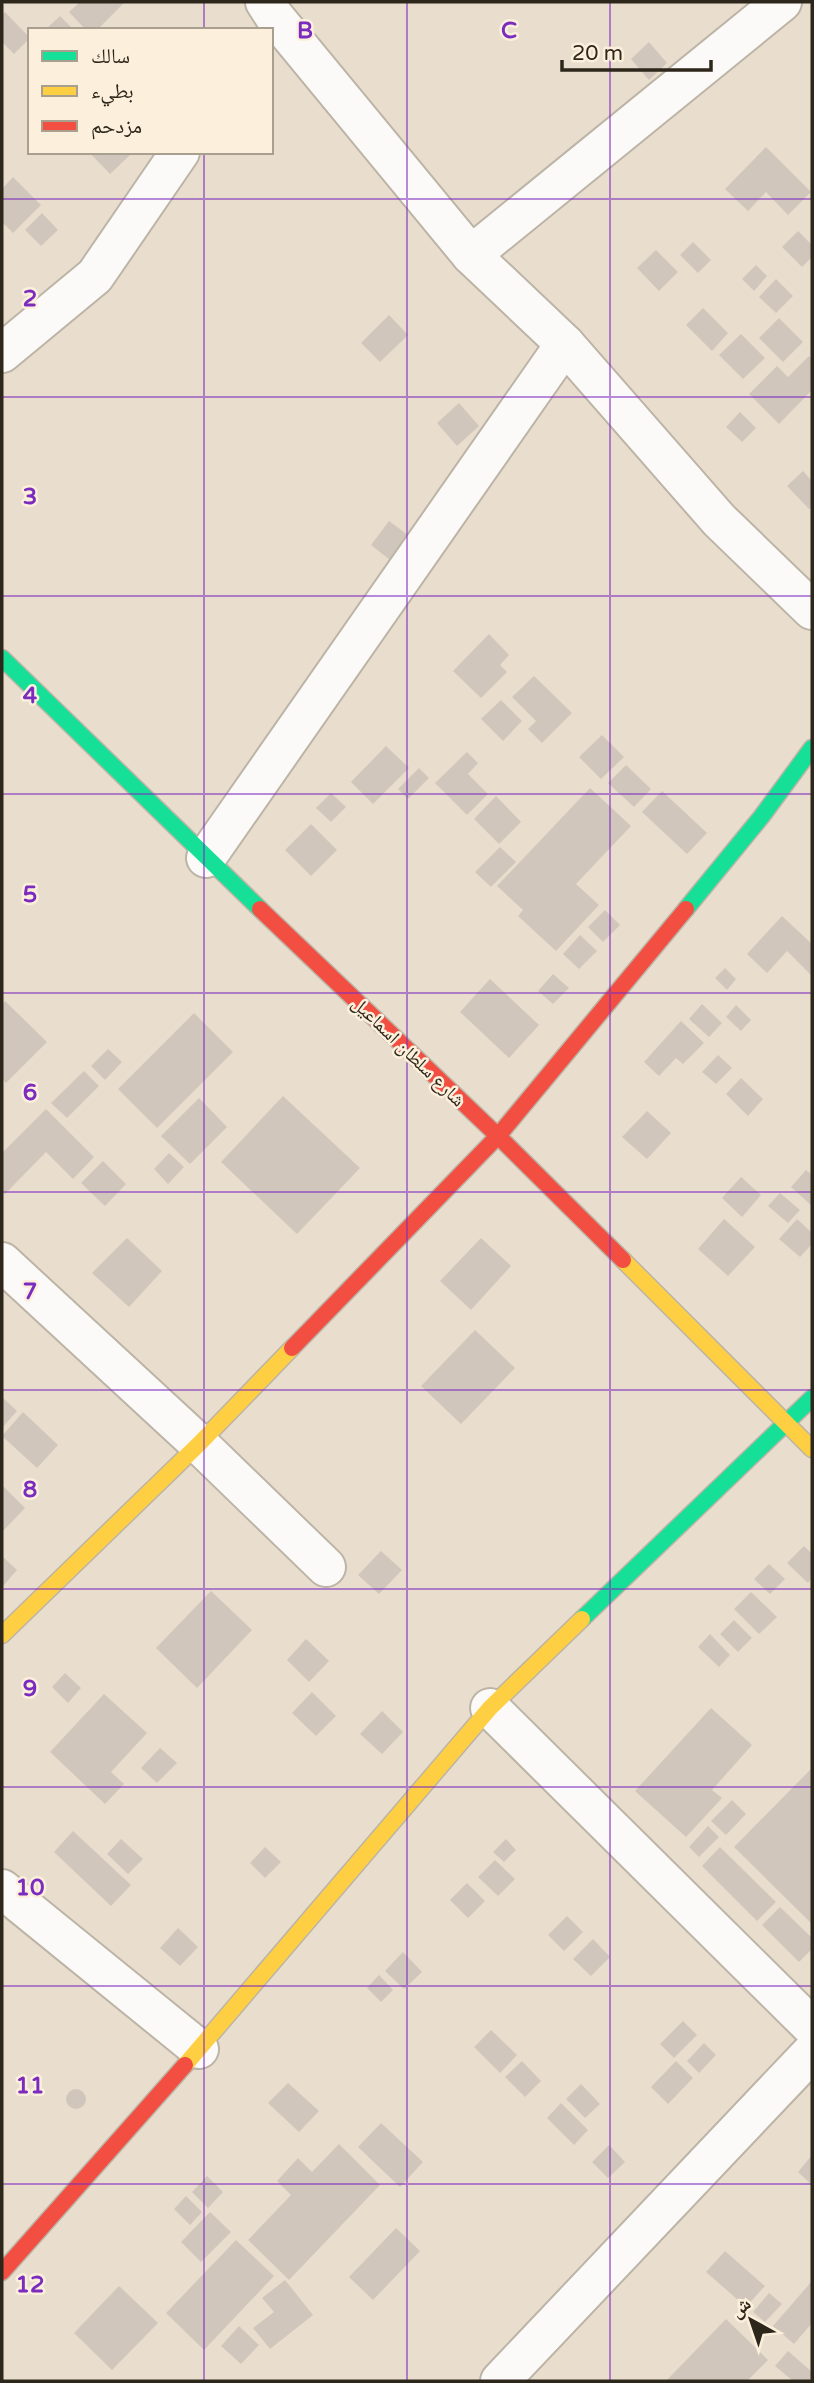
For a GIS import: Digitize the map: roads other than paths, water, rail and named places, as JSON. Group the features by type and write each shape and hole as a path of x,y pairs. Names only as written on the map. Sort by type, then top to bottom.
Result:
{"street":[{"path":"471,255 782,2"},
{"path":"268,16 471,255 565,344 719,520 812,610"},
{"path":"2,353 95,276 179,154"},
{"path":"206,858 565,344"},
{"name":"شارع سلطان اسماعيل","path":"2,658 206,858 498,1136 812,1449"},
{"path":"2,1634 199,1444 498,1136 762,816 812,748"},
{"path":"2,1262 199,1444 326,1567"},
{"path":"2,2272 199,2049 490,1708 812,1398"},
{"path":"490,1708 812,2027"},
{"path":"2,1889 199,2049"},
{"path":"516,2376 812,2052"}]}
